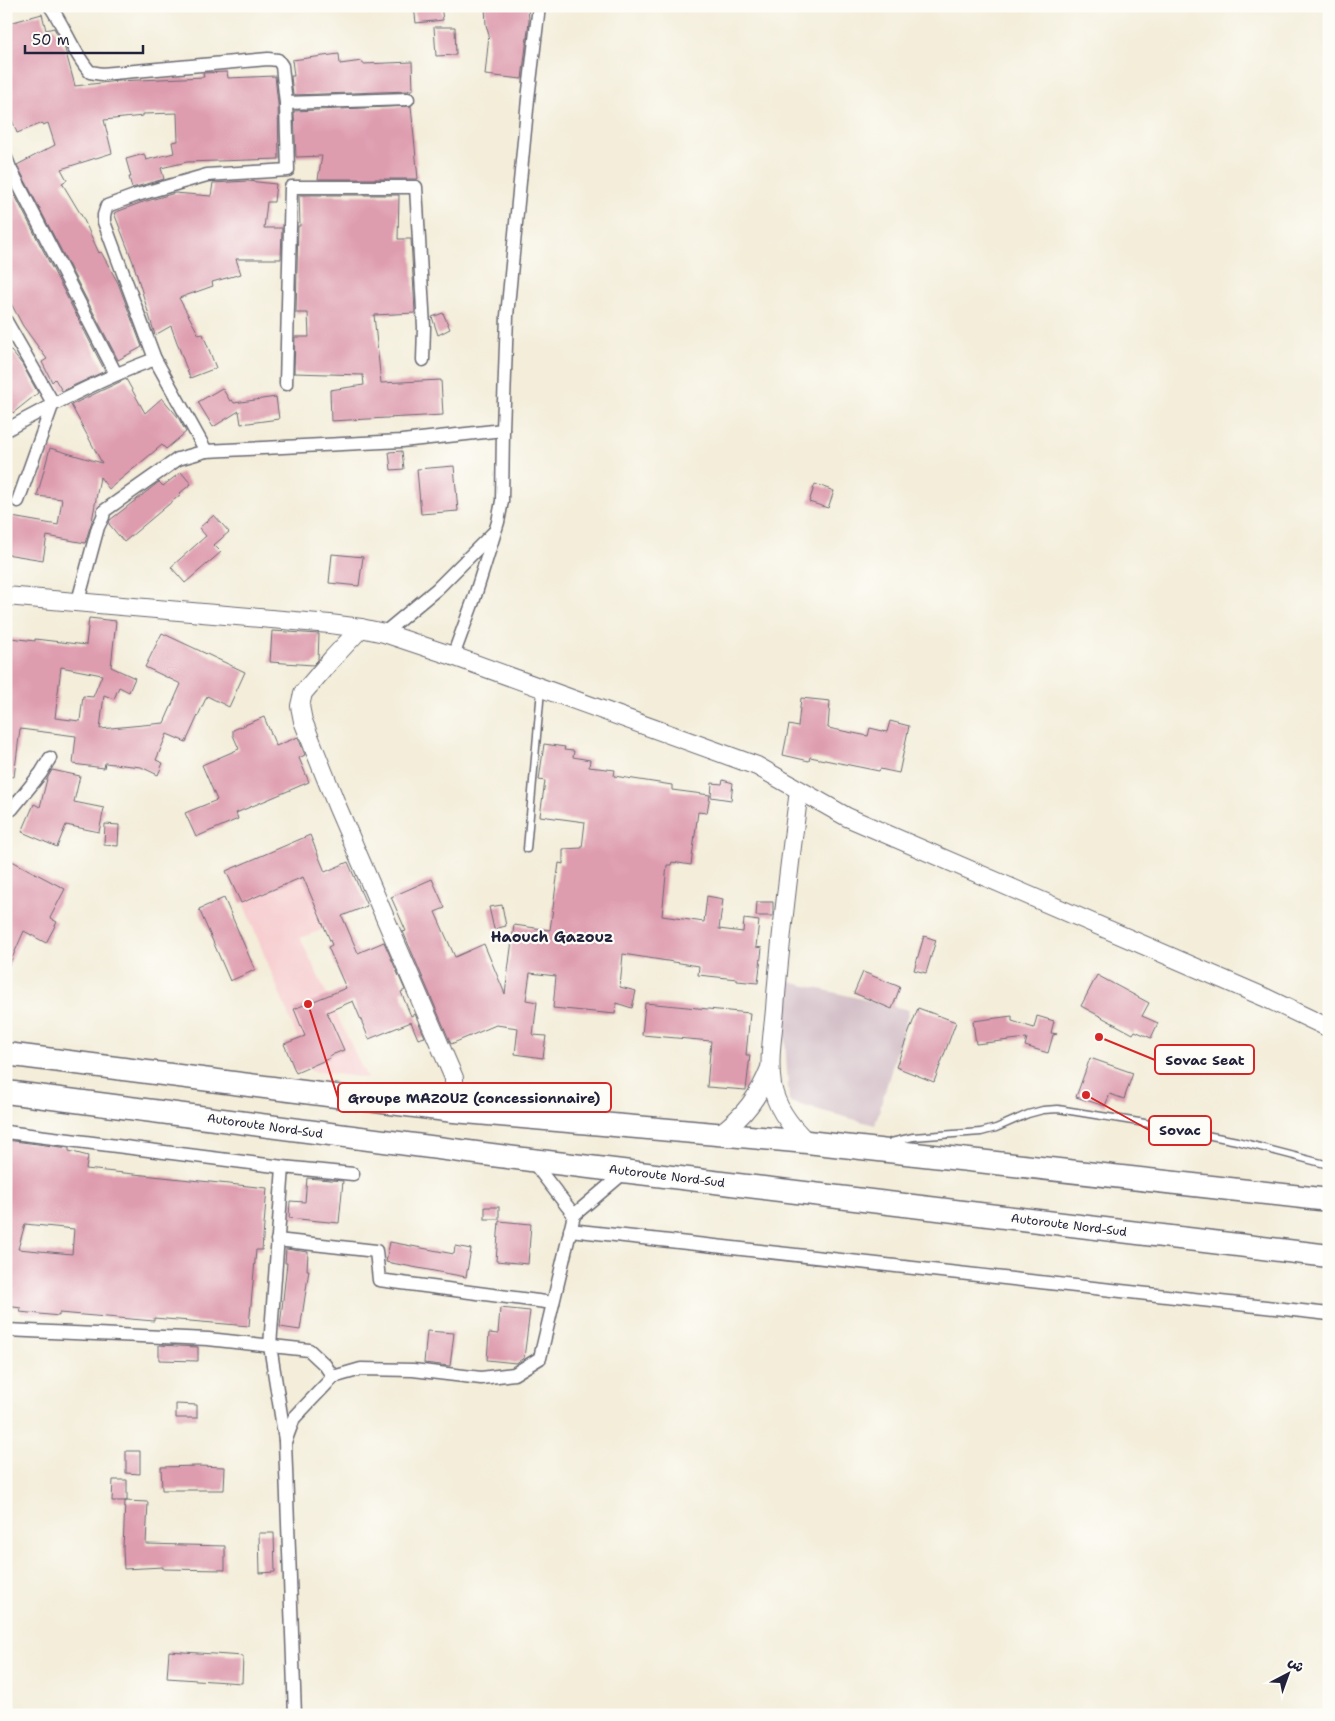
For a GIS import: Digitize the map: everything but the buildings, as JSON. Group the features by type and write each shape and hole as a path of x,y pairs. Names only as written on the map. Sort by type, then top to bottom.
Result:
{"highway":[{"path":"6,1054 454,1111 869,1148 1329,1200"},
{"name":"Autoroute Nord-Sud","path":"6,1092 531,1160 1329,1256"}],"street":[{"path":"50,6 60,20 82,63 90,72 102,74 278,60 282,66 286,103 288,170 291,187 286,384"},
{"path":"453,656 474,599 495,532 502,502 507,316 539,6"},
{"path":"286,103 408,99"},
{"path":"6,158 116,374"},
{"path":"206,451 155,359 104,222 104,215 107,206 136,195 207,175 288,170"},
{"path":"291,187 416,187 424,327 423,360"},
{"path":"6,321 53,403 18,501"},
{"path":"6,430 53,403 116,374 155,359"},
{"path":"78,601 104,511 178,459 206,451 402,441 503,430"},
{"path":"384,634 437,590 495,532"},
{"path":"6,596 361,628 453,656 757,766 847,817 1264,997 1329,1028"},
{"path":"361,628 303,693 300,706 337,806 454,1078 454,1111"},
{"path":"6,810 12,809 41,773 50,758"},
{"path":"799,790 778,964 770,1067 776,1101 794,1130 807,1142"},
{"path":"719,1134 745,1112 764,1083 770,1067"},
{"path":"6,1132 353,1174"},
{"path":"531,1160 540,1168 574,1214"},
{"path":"283,1167 270,1346 285,1442 295,1715"},
{"path":"285,1442 294,1418 333,1377 361,1369 413,1370 481,1378 514,1374 540,1358 574,1214 626,1171"},
{"path":"570,1230 1329,1314"},
{"path":"277,1240 376,1251 379,1280 553,1302"},
{"path":"6,1330 208,1339 309,1350 325,1365 333,1377"}],"lane":[{"path":"527,849 542,689"},
{"path":"869,1148 914,1137 981,1132 996,1128 1028,1114 1042,1110 1058,1109 1140,1122 1237,1141 1329,1166"}],"shaded area":[{"path":"317,870 338,924 300,938 367,1078 311,1071 242,900"},
{"path":"781,980 909,1010 875,1125 789,1102"}],"place":[{"name":"Groupe MAZOUZ (concessionnaire)","path":"308,1004"},
{"name":"Sovac Seat","path":"1099,1037"},
{"name":"Sovac","path":"1086,1095"}],"district":[{"name":"Haouch Gazouz","path":"552,937"}]}
